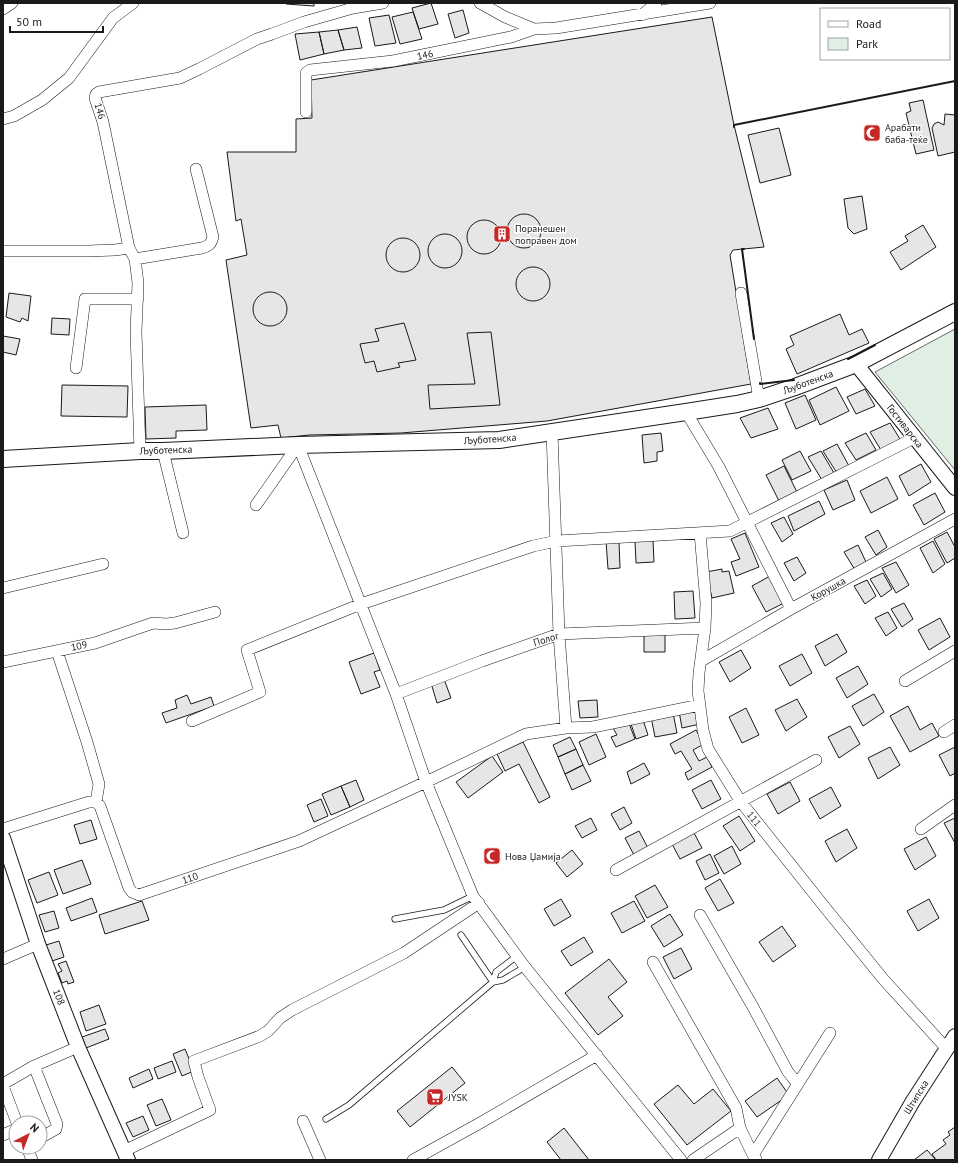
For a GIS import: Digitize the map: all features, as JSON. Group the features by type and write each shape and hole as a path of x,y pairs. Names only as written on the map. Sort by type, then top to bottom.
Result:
{"main road":[{"name":"Љуботенска","path":"3,459 140,451 499,440 686,412 759,399 795,387 856,364 955,312"}],"street":[{"path":"3,9 12,3"},
{"path":"3,119 14,116 42,100 69,78 113,18 133,3"},
{"name":"146","path":"140,451 136,360 138,283 135,259 129,248 103,122 95,98 96,94 99,92 180,78 257,39 304,22 353,8 383,3"},
{"name":"146","path":"480,3 505,17 534,29"},
{"path":"641,15 656,3"},
{"name":"146","path":"306,112 306,75 310,70 393,61 511,37 534,29 556,28 710,3"},
{"path":"135,259 202,248 212,243 213,237 196,169"},
{"path":"3,251 88,251 129,248"},
{"path":"741,293 759,399"},
{"path":"76,368 85,299 138,299"},
{"name":"Гостиварска","path":"856,364 955,488"},
{"path":"686,412 719,467 791,609"},
{"path":"552,432 559,634 566,728"},
{"path":"192,721 260,692 247,650 361,604 533,546 556,541 730,531 914,438"},
{"path":"256,505 298,445"},
{"path":"298,445 396,694 426,782 476,899 525,967 598,1055 681,1160"},
{"path":"163,451 183,533"},
{"name":"Корушка","path":"701,661 955,518"},
{"name":"111","path":"700,533 706,604 705,628 698,691 703,730 708,749 740,802 822,905 884,980 947,1049"},
{"path":"3,588 103,564"},
{"name":"109","path":"3,662 94,643 153,623 175,623 215,612"},
{"name":"Полог","path":"396,694 482,661 559,634 705,628"},
{"path":"3,829 89,802 96,802 99,784 57,651"},
{"path":"905,681 955,652"},
{"path":"426,782 526,734 566,728 593,727 700,705"},
{"path":"944,732 955,725"},
{"path":"616,870 816,760"},
{"name":"110","path":"96,802 100,806 129,888 132,892 139,895 299,841 426,782"},
{"path":"921,829 955,805"},
{"name":"108","path":"3,838 38,944 78,1047 126,1156 210,1110 194,1061 260,1036 268,1031 280,1018 292,1010 404,953 476,899"},
{"path":"700,916 753,1006 788,1072 798,1084"},
{"path":"3,960 38,944"},
{"path":"653,962 736,1108 740,1128 755,1158"},
{"path":"755,1158 798,1084 830,1033"},
{"name":"Штипска","path":"879,1160 913,1101 955,1036"},
{"path":"14,1115 3,1085 34,1066 78,1047"},
{"path":"413,1160 598,1055"},
{"path":"34,1066 57,1124 56,1129 48,1134"},
{"path":"303,1121 320,1160"},
{"path":"693,1160 740,1128"}],"lane":[{"path":"395,919 444,910 476,899"},
{"path":"461,935 493,982"},
{"path":"493,982 496,972 517,956"},
{"path":"326,1118 349,1105 493,982 504,980 525,967"}],"green space":[{"path":"955,329 955,470 875,372"}],"building":[{"path":"314,3 314,6 286,4"},
{"path":"431,3 438,24 419,29 412,8"},
{"path":"463,10 469,33 455,38 448,14"},
{"path":"413,12 422,39 400,44 392,17"},
{"path":"389,15 396,43 375,46 369,18"},
{"name":"Поранешен поправен дом","path":"712,17 734,125 764,247 733,250 730,255 751,384 547,421 401,433 309,435 281,438 278,425 251,428 226,260 247,255 241,219 236,221 227,152 296,152 296,119 312,118 311,80"},
{"path":"357,27 362,48 344,50 338,30"},
{"path":"338,30 344,50 324,54 319,32"},
{"path":"319,32 324,54 300,60 295,34"},
{"path":"923,100 934,150 916,154 906,113 911,111 909,103"},
{"path":"945,114 955,115 955,152 938,156 932,128 934,124 938,122 944,125"},
{"path":"779,128 791,175 760,183 748,135"},
{"path":"862,196 867,229 854,234 848,228 844,199"},
{"path":"524,214 536,219 541,231 536,243 524,248 512,243 507,231 512,219"},
{"path":"484,220 496,225 501,237 496,249 484,254 472,249 467,237 472,225"},
{"path":"923,225 936,247 901,270 890,252 908,241 905,236"},
{"path":"445,234 457,239 462,251 457,263 445,268 433,263 428,251 433,239"},
{"path":"403,238 415,243 420,255 415,267 403,272 391,267 386,255 391,243"},
{"path":"533,267 545,272 550,284 545,296 533,301 521,296 516,284 521,272"},
{"path":"270,292 282,297 287,309 282,321 270,326 258,321 253,309 258,297"},
{"path":"9,293 31,296 28,321 22,318 20,322 6,317"},
{"path":"840,314 849,335 862,329 869,343 797,374 786,349 794,345 790,336"},
{"path":"52,318 70,319 69,335 51,334"},
{"path":"404,323 416,360 398,363 400,367 377,372 374,361 365,363 360,344 379,341 375,329"},
{"path":"491,332 500,405 430,409 428,385 475,384 467,333"},
{"path":"3,336 20,339 16,355 3,352"},
{"path":"62,385 128,386 127,417 61,416"},
{"path":"836,387 849,411 820,425 809,400"},
{"path":"865,389 875,406 856,414 847,397"},
{"path":"805,395 816,420 796,429 785,403"},
{"path":"206,405 207,430 176,431 176,438 146,439 145,407"},
{"path":"768,408 778,429 751,438 740,418"},
{"path":"890,423 900,439 881,450 870,432"},
{"path":"661,433 663,451 657,452 657,461 644,463 642,435"},
{"path":"866,433 876,450 856,460 845,443"},
{"path":"837,444 849,466 837,473 823,451"},
{"path":"800,451 811,471 792,480 782,460"},
{"path":"821,451 834,473 822,480 808,457"},
{"path":"921,464 931,482 909,496 899,476"},
{"path":"784,466 797,492 779,501 766,475"},
{"path":"887,477 898,499 871,513 860,491"},
{"path":"847,480 855,500 833,510 824,490"},
{"path":"935,493 945,512 924,525 913,505"},
{"path":"819,501 825,514 794,531 788,516"},
{"path":"784,517 793,534 782,542 771,523"},
{"path":"878,530 887,547 876,555 865,537"},
{"path":"947,532 955,547 955,558 947,563 934,539"},
{"path":"745,533 759,567 736,576 731,562 740,559 731,539"},
{"path":"653,540 654,562 636,563 635,541"},
{"path":"606,541 619,541 620,568 608,569"},
{"path":"933,541 945,564 933,573 920,548"},
{"path":"858,545 866,562 855,570 844,552"},
{"path":"797,557 806,573 794,581 784,563"},
{"path":"896,562 909,585 896,593 882,568"},
{"path":"722,569 722,572 729,571 734,593 712,598 706,572"},
{"path":"883,573 892,589 881,597 870,579"},
{"path":"770,576 784,603 766,612 752,586"},
{"path":"867,580 876,596 865,604 854,586"},
{"path":"693,591 695,618 675,619 674,592"},
{"path":"904,603 913,619 902,627 891,609"},
{"path":"888,612 897,628 886,636 875,618"},
{"path":"940,618 950,637 929,650 918,630"},
{"path":"644,633 665,633 665,652 644,652"},
{"path":"837,634 847,652 825,666 815,646"},
{"path":"741,650 751,668 730,682 719,662"},
{"path":"374,653 380,670 374,672 380,687 361,694 349,662"},
{"path":"802,654 812,673 790,686 779,666"},
{"path":"858,666 868,684 847,698 836,678"},
{"path":"444,679 451,698 437,703 431,683"},
{"path":"874,694 884,712 863,726 852,706"},
{"path":"187,695 191,704 211,697 214,706 166,723 162,713 177,708 175,700"},
{"path":"797,699 807,717 786,731 775,710"},
{"path":"597,700 598,717 580,718 578,701"},
{"path":"908,706 920,730 932,723 939,736 910,752 890,716"},
{"path":"697,707 700,724 682,728 679,711"},
{"path":"746,708 759,735 742,743 729,717"},
{"path":"673,713 677,733 655,737 651,717"},
{"path":"643,720 648,735 636,739 631,724"},
{"path":"628,721 635,739 616,747 611,737 617,735 613,728"},
{"path":"850,726 860,744 839,758 828,737"},
{"path":"696,730 704,744 693,750 699,761 707,757 712,767 688,780 685,773 692,769 681,751 675,754 670,744"},
{"path":"596,734 606,757 589,765 579,742"},
{"path":"570,737 576,749 558,757 553,745"},
{"path":"523,742 550,797 539,803 519,764 505,771 497,754"},
{"path":"890,747 900,765 878,779 868,758"},
{"path":"955,747 955,773 950,776 939,755"},
{"path":"576,749 583,765 565,774 558,757"},
{"path":"492,756 503,772 468,798 456,782"},
{"path":"644,763 650,774 631,784 627,772"},
{"path":"583,765 591,781 572,790 565,774"},
{"path":"356,780 364,800 350,807 341,786"},
{"path":"711,780 721,799 702,809 692,790"},
{"path":"790,782 800,801 778,814 767,794"},
{"path":"341,786 350,807 331,815 322,794"},
{"path":"831,787 841,806 820,819 809,799"},
{"path":"321,799 328,816 314,822 307,805"},
{"path":"624,807 632,823 620,830 611,814"},
{"path":"739,816 755,841 740,851 723,826"},
{"path":"591,818 597,830 582,838 575,826"},
{"path":"955,818 955,843 944,823"},
{"path":"91,820 97,839 80,844 74,825"},
{"path":"847,829 857,848 836,862 825,841"},
{"path":"639,831 648,848 634,855 625,838"},
{"path":"694,833 702,848 680,859 672,844"},
{"path":"926,837 936,856 915,870 904,849"},
{"path":"732,846 741,864 724,874 714,856"},
{"path":"572,850 583,864 567,877 556,863"},
{"path":"710,854 719,873 705,880 696,861"},
{"path":"82,860 91,884 63,894 54,870"},
{"path":"49,872 58,895 37,903 28,880"},
{"path":"720,879 734,903 718,911 705,888"},
{"path":"655,885 668,907 647,918 635,896"},
{"path":"92,898 97,912 71,921 66,908"},
{"path":"561,899 571,916 554,926 544,909"},
{"path":"929,899 939,918 918,931 907,911"},
{"path":"142,901 149,920 105,934 99,915"},
{"path":"634,901 645,921 622,933 611,913"},
{"path":"54,911 59,928 45,932 39,915"},
{"path":"670,914 683,935 664,947 651,926"},
{"path":"782,926 796,946 773,962 759,942"},
{"path":"584,937 593,952 571,966 561,951"},
{"path":"59,941 64,957 52,961 46,945"},
{"path":"681,948 692,969 674,979 663,957"},
{"path":"609,959 627,982 608,997 623,1016 598,1035 565,993"},
{"path":"66,961 74,982 68,984 67,981 62,983 58,973 62,971 58,964"},
{"path":"99,1005 106,1024 86,1031 80,1012"},
{"path":"105,1029 109,1039 86,1048 82,1037"},
{"path":"185,1049 194,1071 182,1076 173,1054"},
{"path":"172,1061 176,1072 158,1079 154,1068"},
{"path":"452,1067 465,1083 410,1127 397,1111"},
{"path":"149,1069 153,1079 133,1088 129,1078"},
{"path":"777,1078 789,1095 757,1117 745,1101"},
{"path":"678,1085 694,1104 713,1089 731,1111 687,1145 654,1104"},
{"path":"162,1099 171,1120 156,1126 147,1105"},
{"path":"143,1116 149,1130 133,1137 126,1123"},
{"path":"955,1127 955,1160 936,1160 932,1154 946,1144 943,1140 950,1135 948,1132"},
{"path":"564,1128 589,1160 561,1160 547,1142"},
{"path":"927,1150 936,1160 914,1160"}],"wall":[{"path":"734,127 734,125 955,81"},
{"path":"744,249 742,249 754,339"},
{"path":"848,359 875,345"},
{"path":"760,383 794,380"}],"place":[{"name":"Арабати баба-теќе","path":"872,133"},
{"name":"Поранешен поправен дом","path":"502,234"},
{"name":"Нова Џамија","path":"492,856"},
{"name":"JYSK","path":"435,1097"}]}
